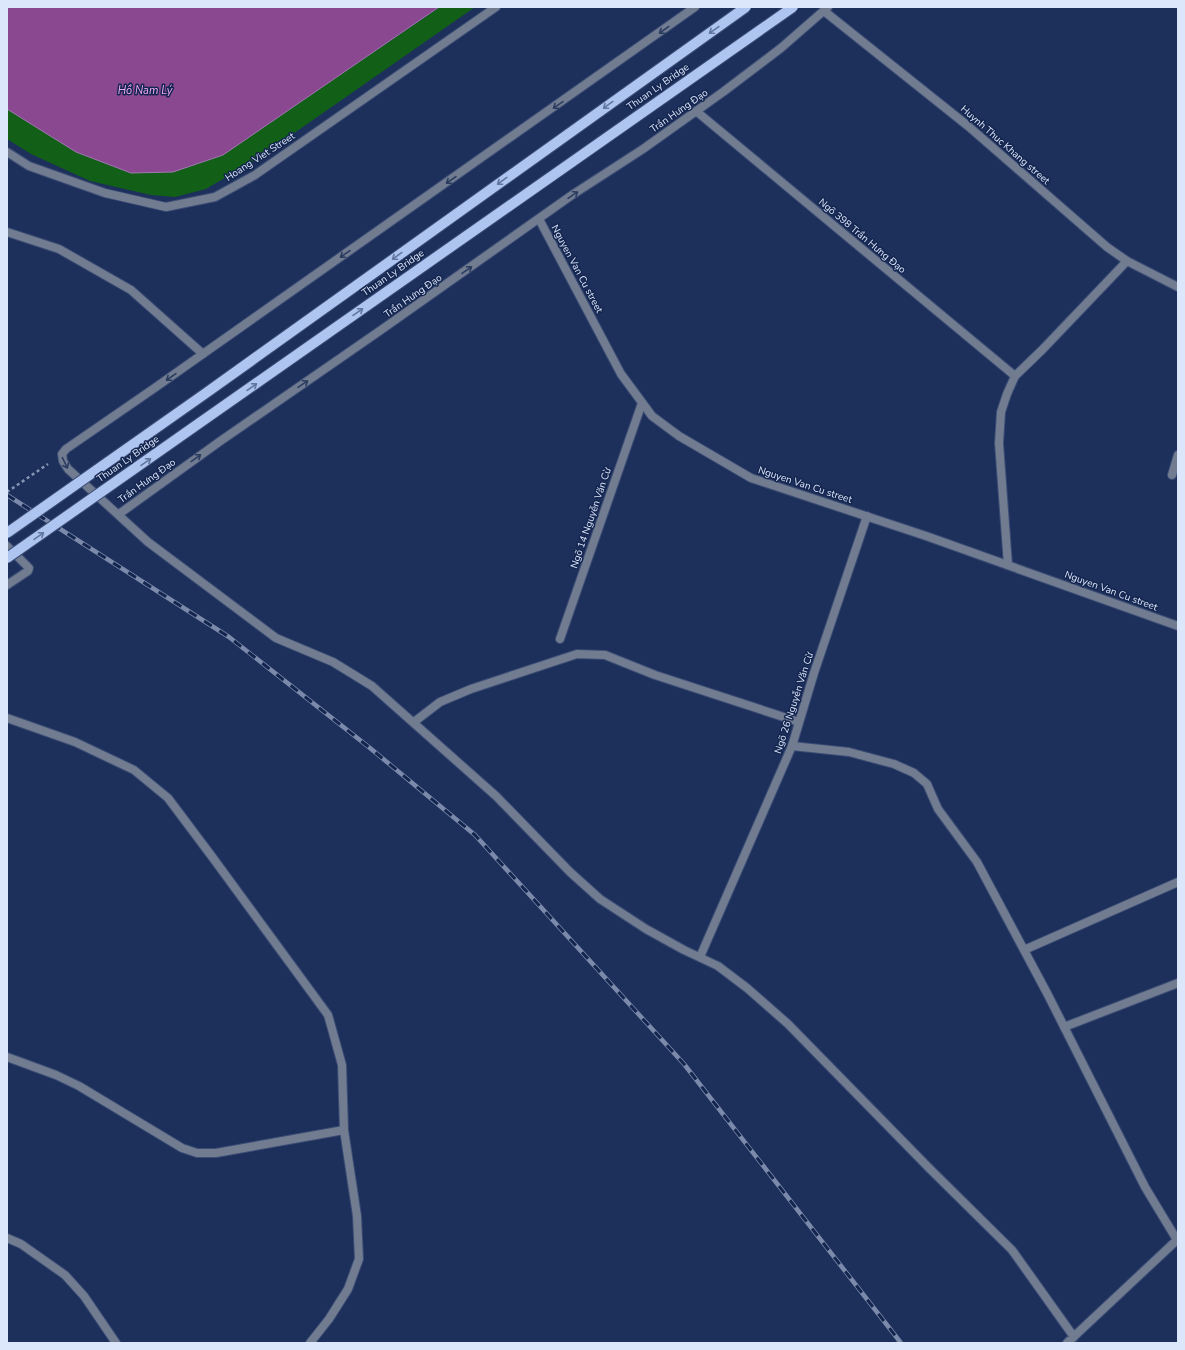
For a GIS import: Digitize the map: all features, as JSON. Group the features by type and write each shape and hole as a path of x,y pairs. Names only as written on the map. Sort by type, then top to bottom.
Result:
{"main road":[{"name":"Thuan Ly Bridge","path":"7,533 746,7"},
{"name":"Thuan Ly Bridge","path":"7,558 793,7"}],"street":[{"name":"Hoang Viet Street","path":"7,152 29,166 105,194 166,207 215,197 255,174 496,7"},
{"path":"62,454 66,449 695,7"},
{"name":"Trần Hưng Đạo","path":"62,454 63,461 68,469 119,514 218,442 381,330 572,195 723,92 781,48 826,9"},
{"name":"Huynh Thuc Khang street","path":"826,9 968,126 1106,247 1127,261 1178,287"},
{"name":"Ngõ 398 Trần Hưng Đạo","path":"696,111 1015,376"},
{"name":"Nguyen Van Cu street","path":"539,219 621,374 652,416 674,432 751,478 867,516 1178,626"},
{"path":"7,232 59,249 131,290 203,354"},
{"path":"1008,565 999,443 1001,412 1015,376 1042,350 1127,261"},
{"name":"Ngõ 14 Nguyễn Văn Cừ","path":"560,639 642,403"},
{"path":"1172,475 1178,456"},
{"path":"119,514 148,542 276,638 334,662 372,686 496,796 570,872 600,899 646,929 684,950 718,966 747,988 788,1024 930,1169 1012,1250 1074,1337"},
{"name":"Ngõ 26 Nguyễn Văn Cừ","path":"700,957 792,746 814,673 867,516"},
{"path":"7,546 29,568 7,585"},
{"path":"414,722 440,702 471,689 577,654 605,655 655,675 799,722"},
{"path":"7,718 74,742 134,770 168,798 328,1015 342,1065 344,1130 357,1216 359,1259 348,1289 329,1319 310,1343"},
{"path":"792,746 849,752 894,764 914,773 927,784 938,809 977,862 1064,1027 1145,1187 1178,1240 1067,1343"},
{"path":"1024,950 1178,882"},
{"path":"1064,1027 1178,982"},
{"path":"7,1066 11,1058 56,1075 79,1086 182,1148 197,1153 216,1153 344,1130"},
{"path":"7,1238 21,1244 65,1275 84,1296 116,1343"}],"path":[{"path":"7,492 62,454"}],"green space":[{"path":"440,7 475,7 257,159 206,189 175,197 151,195 90,181 31,154 7,139 7,109 76,152 131,173 223,155"}],"water":[{"name":"Hồ Nam Lý","path":"7,7 439,7 223,155 173,172 131,173 76,152 7,109"}],"railway":[{"path":"7,495 229,637 370,748 475,835 684,1064 901,1343"}]}
